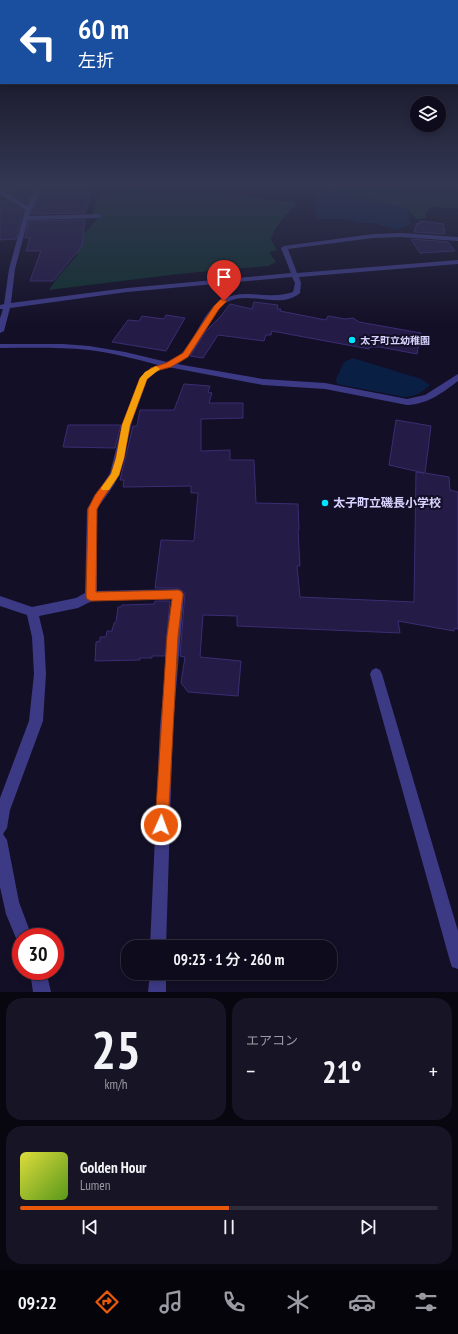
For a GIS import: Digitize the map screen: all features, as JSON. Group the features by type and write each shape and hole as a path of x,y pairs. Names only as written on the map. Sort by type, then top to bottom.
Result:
{"street":[{"path":"0,331 3,306 22,232"},
{"path":"91,596 92,509 115,475 120,458 126,425 144,378 153,369 169,365 185,355 220,303 232,297 244,296 273,299 289,297 296,293 298,288 295,275 284,248 373,236 401,235 458,239"},
{"path":"3,306 127,290 458,262"},
{"path":"0,346 63,346 89,348 125,354 169,365 263,382 325,386 416,403 425,400 458,378"},
{"path":"0,601 32,612 78,603 91,596 178,594 173,636 162,811 158,940"},
{"path":"0,828 3,810 36,721 40,674 38,638 32,612"},
{"path":"376,674 458,961"},
{"path":"0,840 10,897 20,928"},
{"path":"40,980 42,992"},
{"path":"157,992 158,980"}],"green space":[{"path":"85,232 274,232 271,240 277,250 269,252 276,262 268,266 178,274 49,290 57,278 78,254 69,251"}],"water":[{"path":"353,358 421,379 430,385 418,394 404,397 337,384 336,379 344,362"}],"building":[{"path":"0,232 18,232 16,239 0,240"},
{"path":"26,232 84,232 82,246 53,281 30,281 41,251 26,251 30,238 25,238"},
{"path":"418,232 444,232 444,234"},
{"path":"412,239 448,242 455,251 420,253"},
{"path":"254,302 278,305 277,309 281,309 280,311 326,320 328,316 345,319 353,318 359,322 421,333 417,354 380,347 369,347 369,349 272,331 271,335 266,335 264,341 218,335 203,358 190,356 206,331 221,316 230,304 252,309"},
{"path":"166,315 185,318 166,351 112,342 128,320 139,321 142,316 164,319"},
{"path":"184,384 210,386 208,392 212,393 209,403 243,403 243,418 201,419 201,451 230,450 230,460 254,460 256,503 298,504 300,566 297,566 300,597 414,602 416,472 424,473 389,465 396,420 431,426 425,473 449,477 450,490 458,492 458,629 455,628 454,631 398,621 400,633 237,626 237,616 203,615 200,657 241,661 238,696 188,692 181,683 185,657 180,656 185,593 178,588 155,588 161,540 194,541 198,493 191,493 191,486 123,487 124,480 120,480 133,426 137,426 140,410 174,410"},
{"path":"68,425 121,425 115,448 63,447"},
{"path":"155,601 170,601 165,656 152,656 152,658 140,658 140,660 95,661 96,642 100,641 100,637 106,637 107,631 112,631 114,623 116,622 118,607 121,607 122,605 154,604"}],"slow traffic":[{"path":"105,488 115,475 120,458 126,425 144,378 153,369 156,369"}],"place":[{"name":"太子町立幼稚園","path":"352,340"},
{"name":"太子町立磯長小学校","path":"325,503"}],"route":[{"path":"161,825 173,636 178,594 91,596 92,509 115,475 120,458 126,425 144,378 153,369 169,365 185,355 216,308 224,301"}]}
